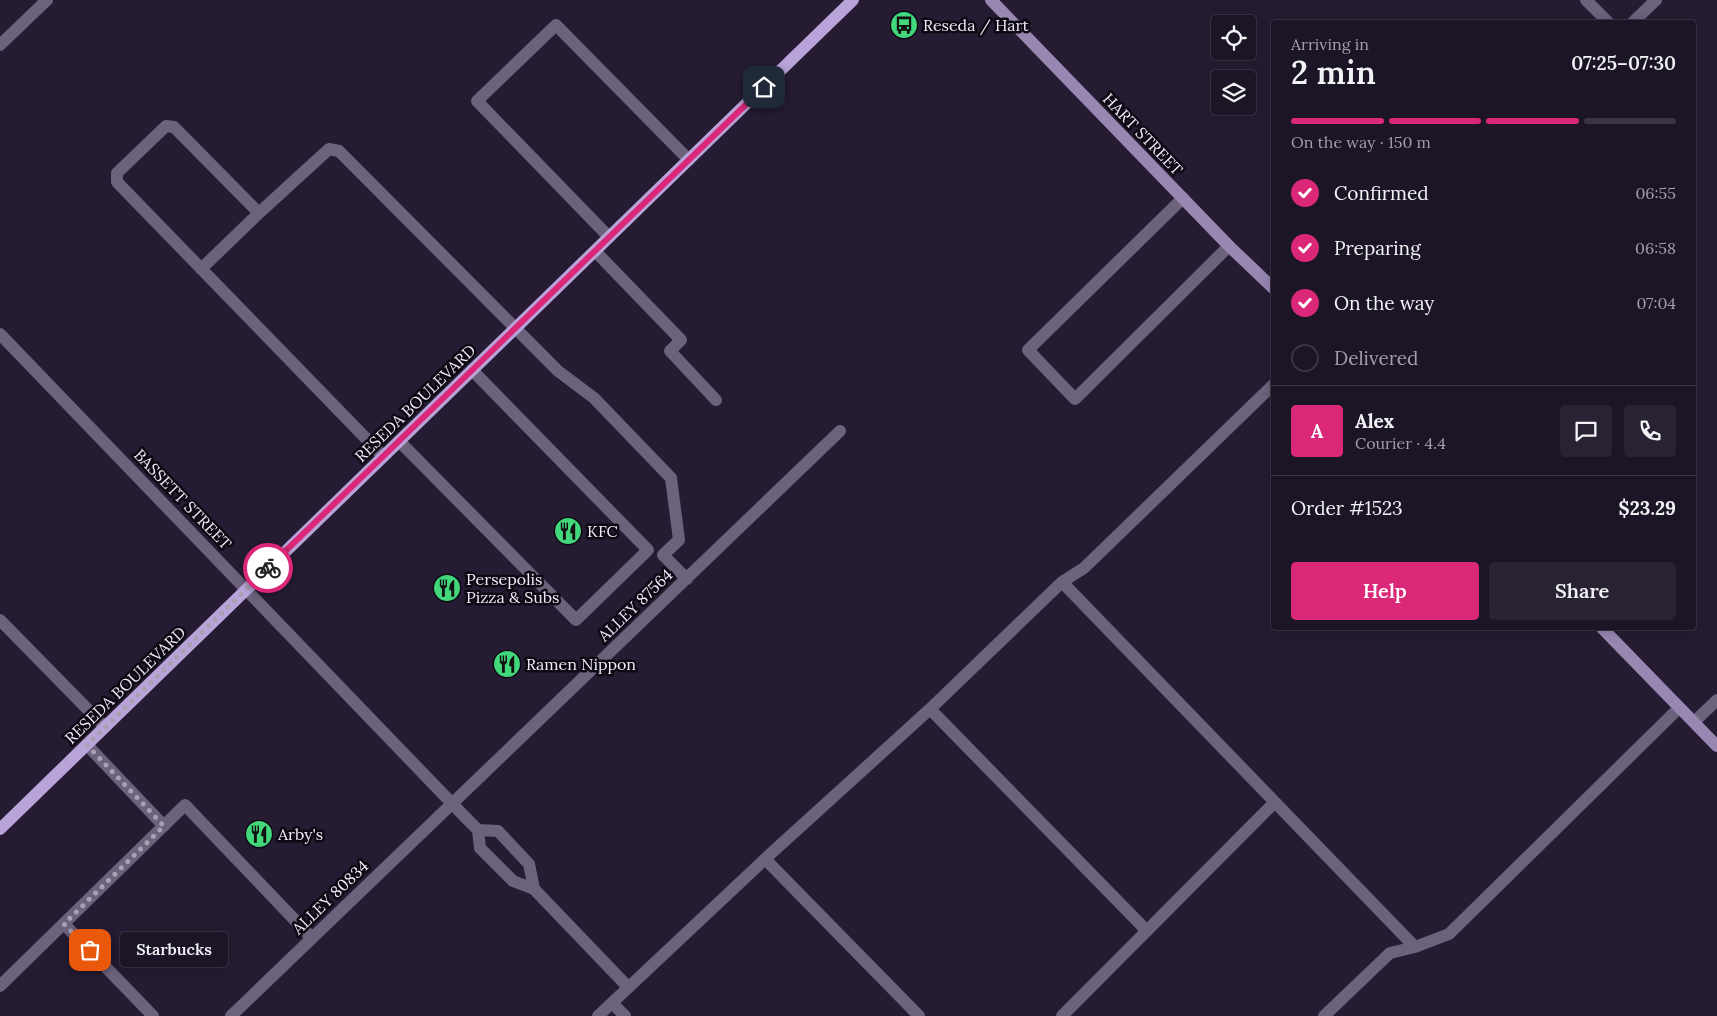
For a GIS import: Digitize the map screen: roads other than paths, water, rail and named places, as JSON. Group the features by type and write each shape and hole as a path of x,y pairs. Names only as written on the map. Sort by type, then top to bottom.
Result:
{"main road":[{"name":"RESEDA BOULEVARD","path":"0,829 853,0"}],"street":[{"path":"0,45 47,0"},
{"name":"HART STREET","path":"990,0 1271,287"},
{"path":"1586,0 1606,20"},
{"path":"1635,20 1656,0"},
{"path":"609,237 477,101 556,26 689,160"},
{"path":"259,214 174,127 166,126 117,173 117,182 383,456"},
{"path":"201,268 329,149 339,151 558,371 594,398 671,478 679,540 663,555 687,579"},
{"path":"1183,198 1028,350 1075,399 1229,246"},
{"path":"596,251 681,340 670,351 716,400"},
{"name":"BASSETT STREET","path":"0,334 478,830"},
{"path":"399,441 576,620 648,550 472,370"},
{"path":"598,1016 765,859 930,709 1062,582 1084,568 1271,387"},
{"name":"ALLEY 87564","path":"452,802 840,431"},
{"path":"1062,582 1415,947"},
{"path":"0,620 105,727"},
{"path":"1604,630 1717,746"},
{"path":"1694,722 1717,700"},
{"path":"1324,1016 1390,953 1415,947 1449,934 1679,708"},
{"path":"930,709 1147,931"},
{"path":"87,745 164,826"},
{"name":"ALLEY 80834","path":"231,1016 452,802"},
{"path":"1062,1016 1274,803"},
{"path":"0,986 185,805 311,937"},
{"path":"534,889 529,864 524,858 498,832 478,830 480,848 513,881 534,889 628,987"},
{"path":"765,859 919,1016"},
{"path":"64,924 153,1016"},
{"path":"612,1003 625,1016"}],"place":[{"name":"Reseda / Hart","path":"904,25"},
{"name":"KFC","path":"568,531"},
{"name":"Persepolis Pizza & Subs","path":"447,588"},
{"name":"Ramen Nippon","path":"507,664"},
{"name":"Arby's","path":"259,834"},
{"name":"Starbucks","path":"90,950"}]}
